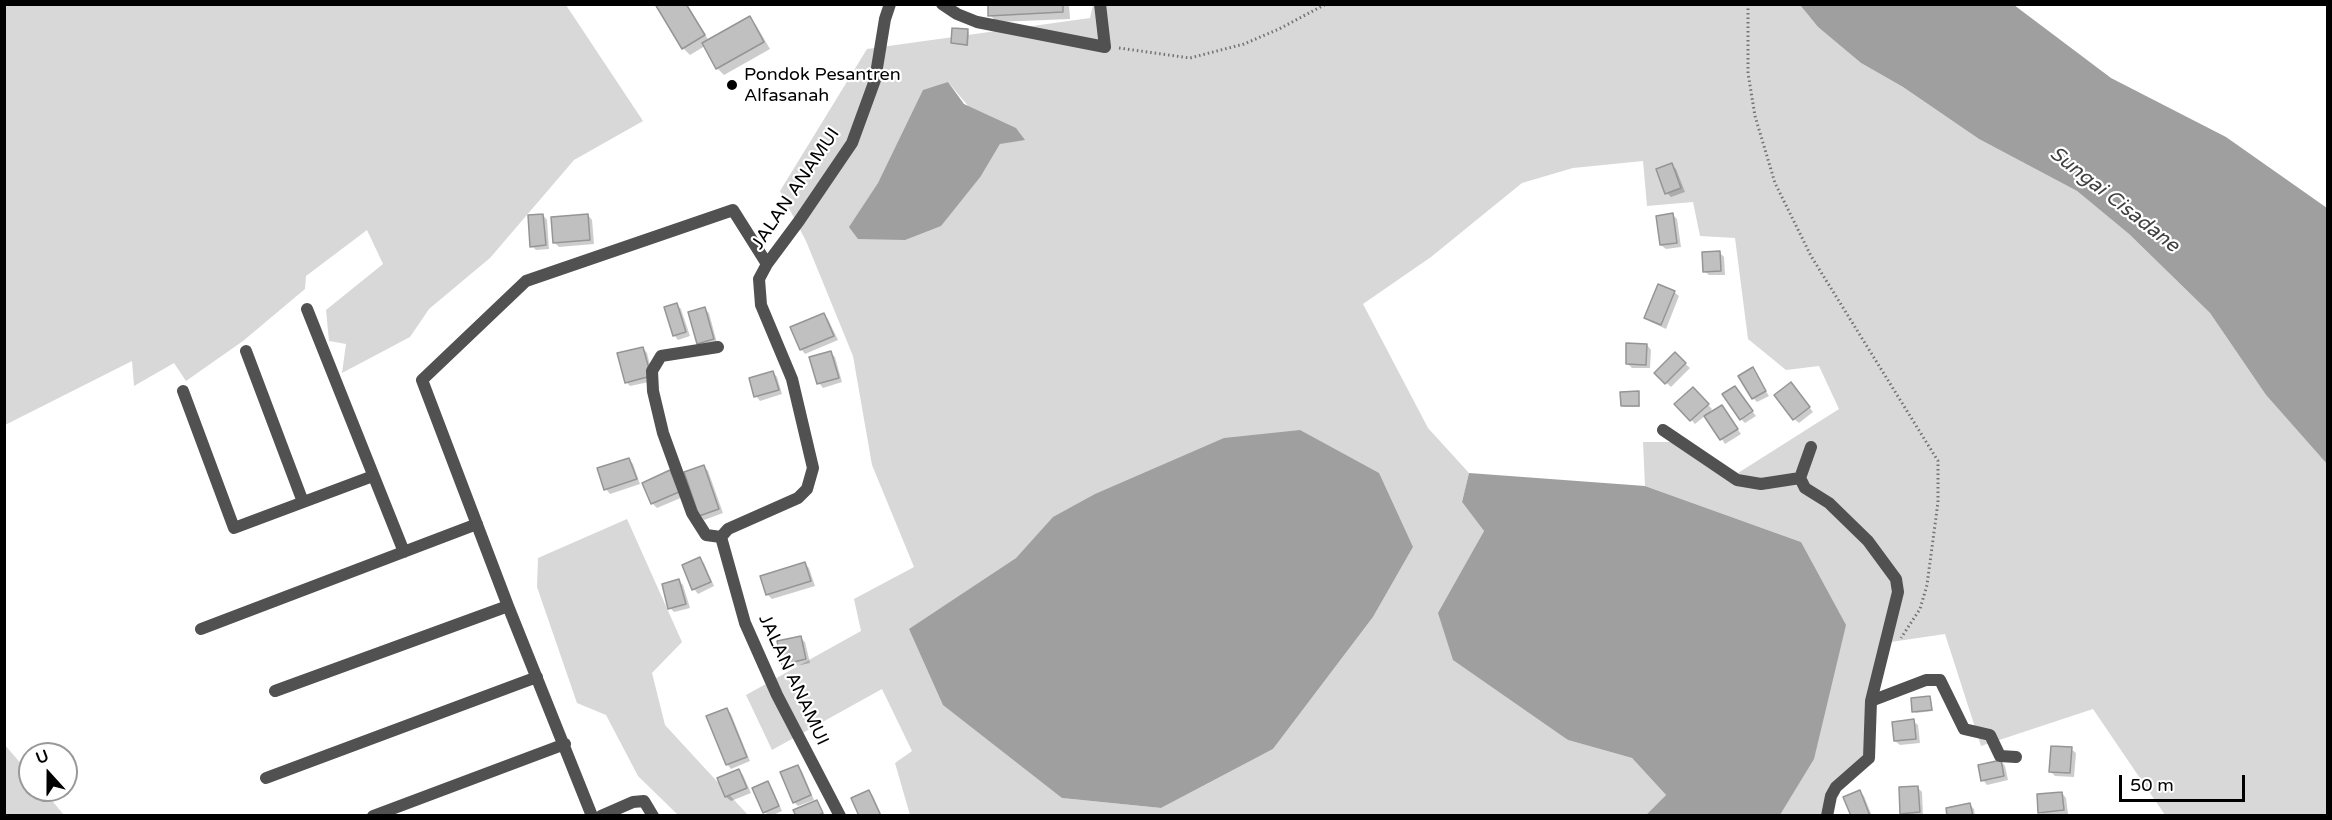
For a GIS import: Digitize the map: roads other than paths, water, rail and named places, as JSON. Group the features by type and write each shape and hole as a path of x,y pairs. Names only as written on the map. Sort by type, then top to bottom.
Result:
{"street":[{"name":"JALAN ANAMUI","path":"840,816 777,695 746,623 721,537 728,530 798,498 807,489 813,468 792,379 761,305 759,279 767,264 852,143 875,80 885,19 890,4"},
{"path":"942,4 957,14 977,22 1106,47 1100,4"},
{"path":"592,816 508,606 422,380 526,281 733,210 767,264"},
{"path":"307,309 404,552"},
{"path":"718,347 661,356 652,371 653,391 663,433 692,513 706,534 721,537"},
{"path":"246,351 303,502"},
{"path":"183,391 234,528 373,476"},
{"path":"1663,430 1737,480 1761,484 1800,478"},
{"path":"1812,447 1800,478 1805,489 1829,503 1868,541 1896,579 1898,592 1871,701 1869,758 1836,787 1831,796 1827,816"},
{"path":"201,629 477,524"},
{"path":"275,691 508,606"},
{"path":"266,778 537,677"},
{"path":"1871,701 1926,680 1940,680 1964,729 1990,735 2000,756 2016,758"},
{"path":"373,816 565,744"},
{"path":"601,816 633,802 644,801 653,816"}],"water":[{"name":"Sungai Cisadane","path":"1800,5 2014,5 2111,78 2226,137 2327,208 2327,464 2266,395 2210,313 2129,234 2077,191 1979,139 1903,87 1861,63 1818,27"},
{"path":"948,82 964,104 1016,128 1025,140 1000,144 981,176 941,226 905,240 858,239 849,227 878,183 923,90"},
{"path":"1300,430 1379,473 1413,547 1373,617 1273,749 1161,808 1062,798 943,705 909,629 1016,558 1053,517 1095,494 1224,438"},
{"path":"1469,473 1645,486 1801,542 1846,625 1814,759 1780,815 1646,815 1666,795 1632,758 1568,740 1453,660 1438,613 1484,531 1462,502"}],"place":[{"name":"Pondok Pesantren Alfasanah","path":"732,85"}]}
